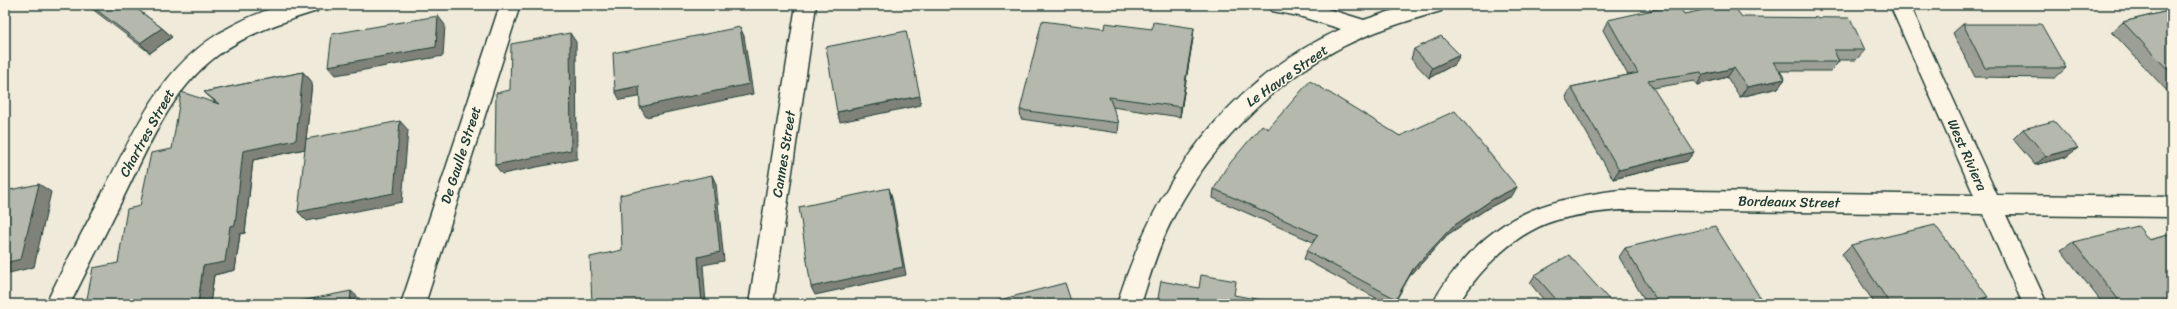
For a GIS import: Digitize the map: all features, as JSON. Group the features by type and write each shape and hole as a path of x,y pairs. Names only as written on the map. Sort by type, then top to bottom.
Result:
{"street":[{"name":"Chartres Street","path":"58,304 147,128 163,100 183,74 214,46 245,28 284,11 310,5"},
{"name":"De Gaulle Street","path":"413,304 510,5"},
{"name":"Cannes Street","path":"761,304 806,5"},
{"path":"1279,5 1299,8 1366,29"},
{"name":"Le Havre Street","path":"1129,304 1148,245 1172,196 1200,154 1224,125 1252,98 1324,47 1366,29 1434,5"},
{"name":"West Riviera","path":"1900,5 2035,304"},
{"name":"Bordeaux Street","path":"1445,304 1456,285 1475,262 1496,243 1518,228 1548,213 1584,205 1620,200 2172,207"}],"building":[{"path":"90,5 132,5 162,28 140,43"},
{"path":"1678,5 1684,14 1733,5 1742,17 1850,18 1865,50 1834,50 1839,62 1773,62 1785,79 1747,87 1734,68 1703,75 1701,72 1648,80 1694,152 1619,170 1571,87 1638,73 1608,20"},
{"path":"2172,10 2172,74 2123,22"},
{"path":"438,16 436,47 328,66 332,34"},
{"path":"1042,21 1104,29 1105,23 1152,29 1153,22 1194,28 1181,107 1109,97 1119,123 1020,110"},
{"path":"1963,24 2041,24 2066,68 1985,68"},
{"path":"740,27 749,84 640,107 639,86 615,91 613,53"},
{"path":"906,31 920,96 837,112 826,47"},
{"path":"570,33 571,150 495,165 496,93 510,90 511,44"},
{"path":"1441,36 1460,55 1432,68 1414,49"},
{"path":"303,72 296,140 243,151 235,225 230,226 225,262 203,266 198,304 86,304 93,268 118,263 127,209 140,206 151,153 172,149 181,92 219,104 204,92"},
{"path":"1310,81 1400,136 1455,111 1517,187 1493,199 1452,227 1413,269 1396,299 1307,251 1318,235 1214,189 1226,168 1262,125 1268,129"},
{"path":"400,121 394,193 298,212 306,139"},
{"path":"2054,121 2078,148 2046,156 2023,129"},
{"path":"712,175 720,252 698,257 702,304 592,304 590,257 622,250 620,195"},
{"path":"39,184 21,259 5,263 5,191"},
{"path":"889,188 903,267 811,287 799,207"},
{"path":"1935,225 1988,297 1959,304 1890,304 1851,245"},
{"path":"1715,226 1764,304 1659,304 1625,248"},
{"path":"2138,226 2149,240 2172,234 2172,299 2150,304 2122,304 2073,242"},
{"path":"1569,255 1613,304 1560,304 1535,275"},
{"path":"1201,275 1236,281 1234,295 1282,304 1157,304 1161,281 1199,288"},
{"path":"1065,283 1072,304 984,304"},
{"path":"351,291 350,304 286,304"}]}
